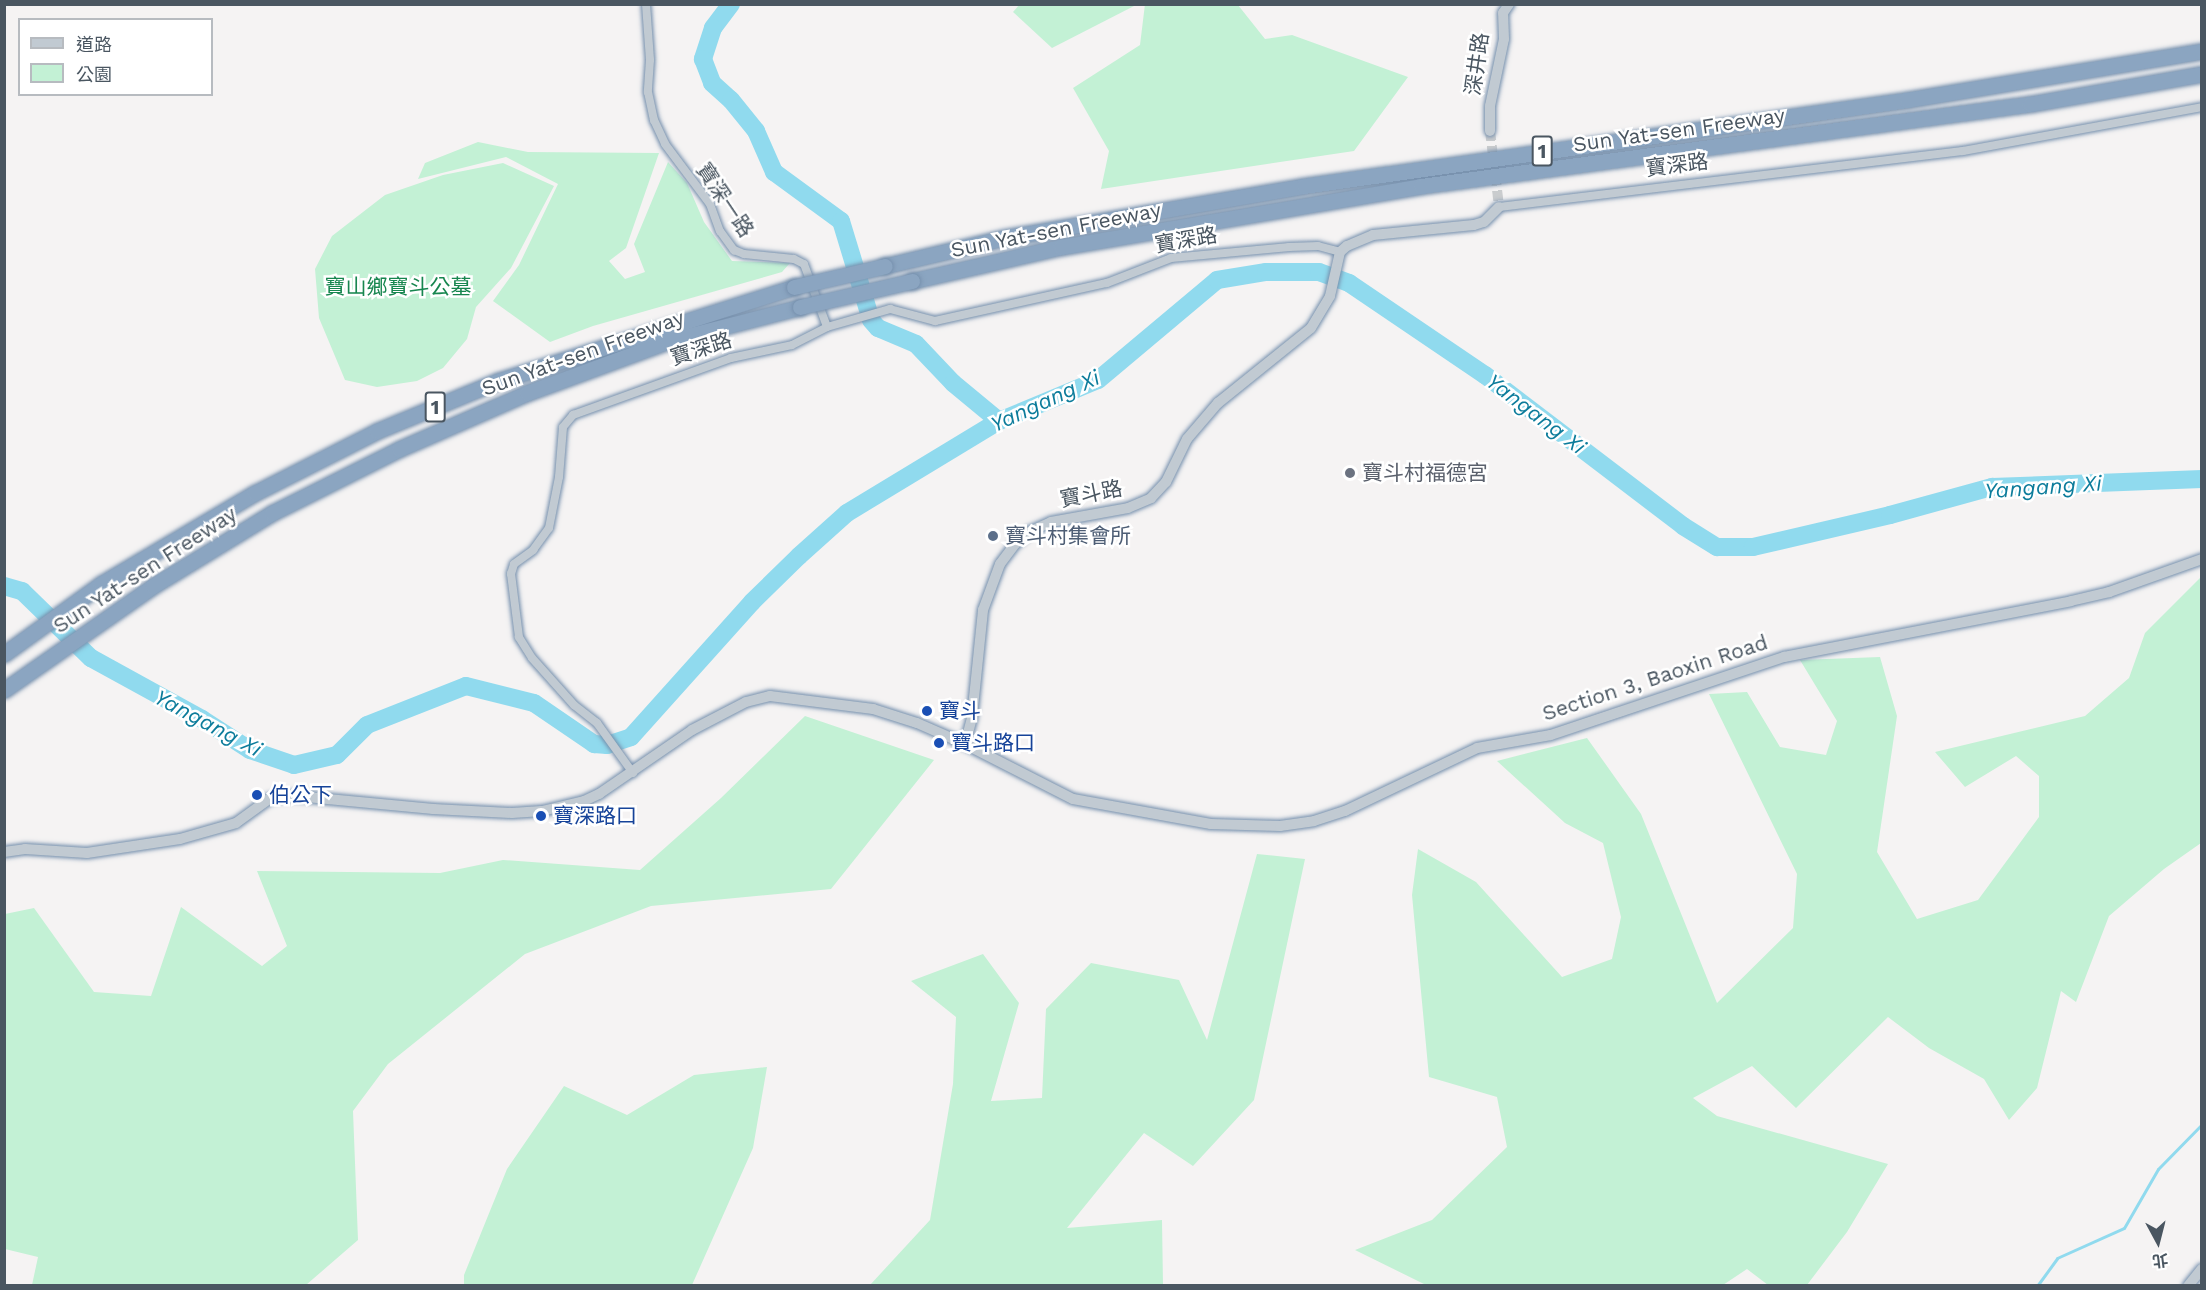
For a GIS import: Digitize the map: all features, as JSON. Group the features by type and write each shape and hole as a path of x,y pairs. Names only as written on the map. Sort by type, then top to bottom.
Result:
{"highway":[{"name":"Sun Yat-sen Freeway","path":"4,654 101,584 255,493 378,431 498,381 794,287 1026,234 1271,191 1907,100 2202,51"},
{"name":"Sun Yat-sen Freeway","path":"4,690 119,610 272,513 410,444 527,393 668,341 800,307 1061,247 1421,186 2030,104 2202,74"}],"street":[{"name":"寶深一路","path":"646,4 650,60 648,92 654,120 665,144 710,204 720,231 734,250 744,254 794,259 804,264 828,327"},
{"name":"深井路","path":"1490,131 1490,106 1504,39 1503,13 1509,4"},
{"name":"寶深路","path":"633,773 597,723 574,705 524,646 519,637 512,595 511,574 514,564 533,550 549,528 558,486 563,427 567,419 587,408 731,358 792,345 828,327 879,311 890,309 935,321 1107,283 1171,258 1288,247 1318,246 1340,252 1359,239 1373,235 1474,225 1484,222 1499,207 1963,151 2202,107"},
{"name":"寶斗路","path":"965,744 972,717 983,610 994,576 1008,551 1031,531 1051,522 1128,508 1151,498 1166,482 1187,439 1218,404 1311,328 1330,296 1340,252"},
{"name":"Section 3, Baoxin Road","path":"4,852 25,849 87,852 180,839 236,823 277,797 296,796 433,809 535,812 584,801 614,786 692,730 746,702 770,696 873,709 917,723 965,744 1073,799 1234,827 1280,826 1314,821 1345,811 1477,748 1551,735 1784,657 2109,592 2202,560"},
{"path":"2188,1286 2202,1269"}],"green space":[{"path":"1020,4 1136,5 1052,48 1013,12"},
{"path":"1145,4 1238,5 1265,39 1292,35 1408,77 1354,151 1101,189 1109,151 1073,88 1140,45"},
{"path":"478,142 528,152 659,153 626,248 609,261 625,279 645,272 634,244 668,162 687,183 704,222 732,261 790,263 782,272 593,326 550,342 493,301 519,265 558,184 506,157 418,179 425,163"},
{"name":"寶山鄉寶斗公墓","path":"503,163 554,186 511,268 476,307 467,339 443,368 417,381 377,387 345,380 319,318 315,269 332,236 385,195 443,175"},
{"path":"2201,577 2201,843 2164,869 2109,916 2076,1002 2061,991 2037,1088 2009,1120 1984,1079 1929,1048 1888,1017 1796,1108 1752,1066 1693,1098 1717,1116 1888,1164 1847,1232 1807,1285 1768,1285 1747,1269 1723,1285 1426,1285 1355,1250 1432,1220 1507,1147 1497,1097 1429,1077 1412,895 1418,849 1476,882 1562,977 1612,959 1621,917 1603,843 1565,823 1497,761 1587,738 1641,814 1717,1003 1793,928 1797,874 1709,694 1747,692 1780,747 1826,755 1837,721 1800,660 1880,657 1897,716 1877,852 1917,919 1978,900 2039,817 2039,776 2016,756 1965,787 1935,752 2085,716 2129,678 2145,633"},
{"path":"805,716 934,760 831,889 651,906 525,954 388,1064 353,1111 358,1240 306,1285 32,1285 38,1257 5,1249 5,914 34,908 94,992 151,996 181,907 262,966 287,946 257,871 440,873 503,860 640,870 721,798"},
{"path":"1257,854 1305,859 1254,1100 1193,1166 1144,1133 1067,1228 1162,1220 1163,1285 870,1285 930,1220 953,1084 956,1017 911,981 983,954 1019,1003 991,1101 1042,1098 1046,1009 1091,963 1179,980 1207,1040"},
{"path":"767,1067 753,1148 692,1285 464,1285 464,1275 507,1169 564,1086 627,1115 694,1075"}],"waterway":[{"path":"731,4 713,28 703,59 712,83 731,100 756,131 774,172 841,221 871,320 878,328 916,344 953,383 999,421"},
{"name":"Yangang Xi","path":"4,586 22,591 91,658 202,719 250,750 294,765 337,755 367,725 466,686 534,703 594,744 607,745 631,737 752,602 847,513 999,421 1098,380 1217,280 1266,272 1319,272 1349,283 1485,375 1683,526 1717,547 1753,547 1890,515 1992,487 2202,479"},
{"path":"2037,1286 2057,1258 2124,1228 2158,1169 2202,1124"}],"tunnel":[{"path":"1490,131 1499,207"}],"place":[{"name":"寶斗村福德宮","path":"1350,473"},
{"name":"寶斗村集會所","path":"993,536"},
{"name":"寶斗","path":"927,711"},
{"name":"寶斗路口","path":"939,743"},
{"name":"伯公下","path":"257,795"},
{"name":"寶深路口","path":"541,816"}]}
